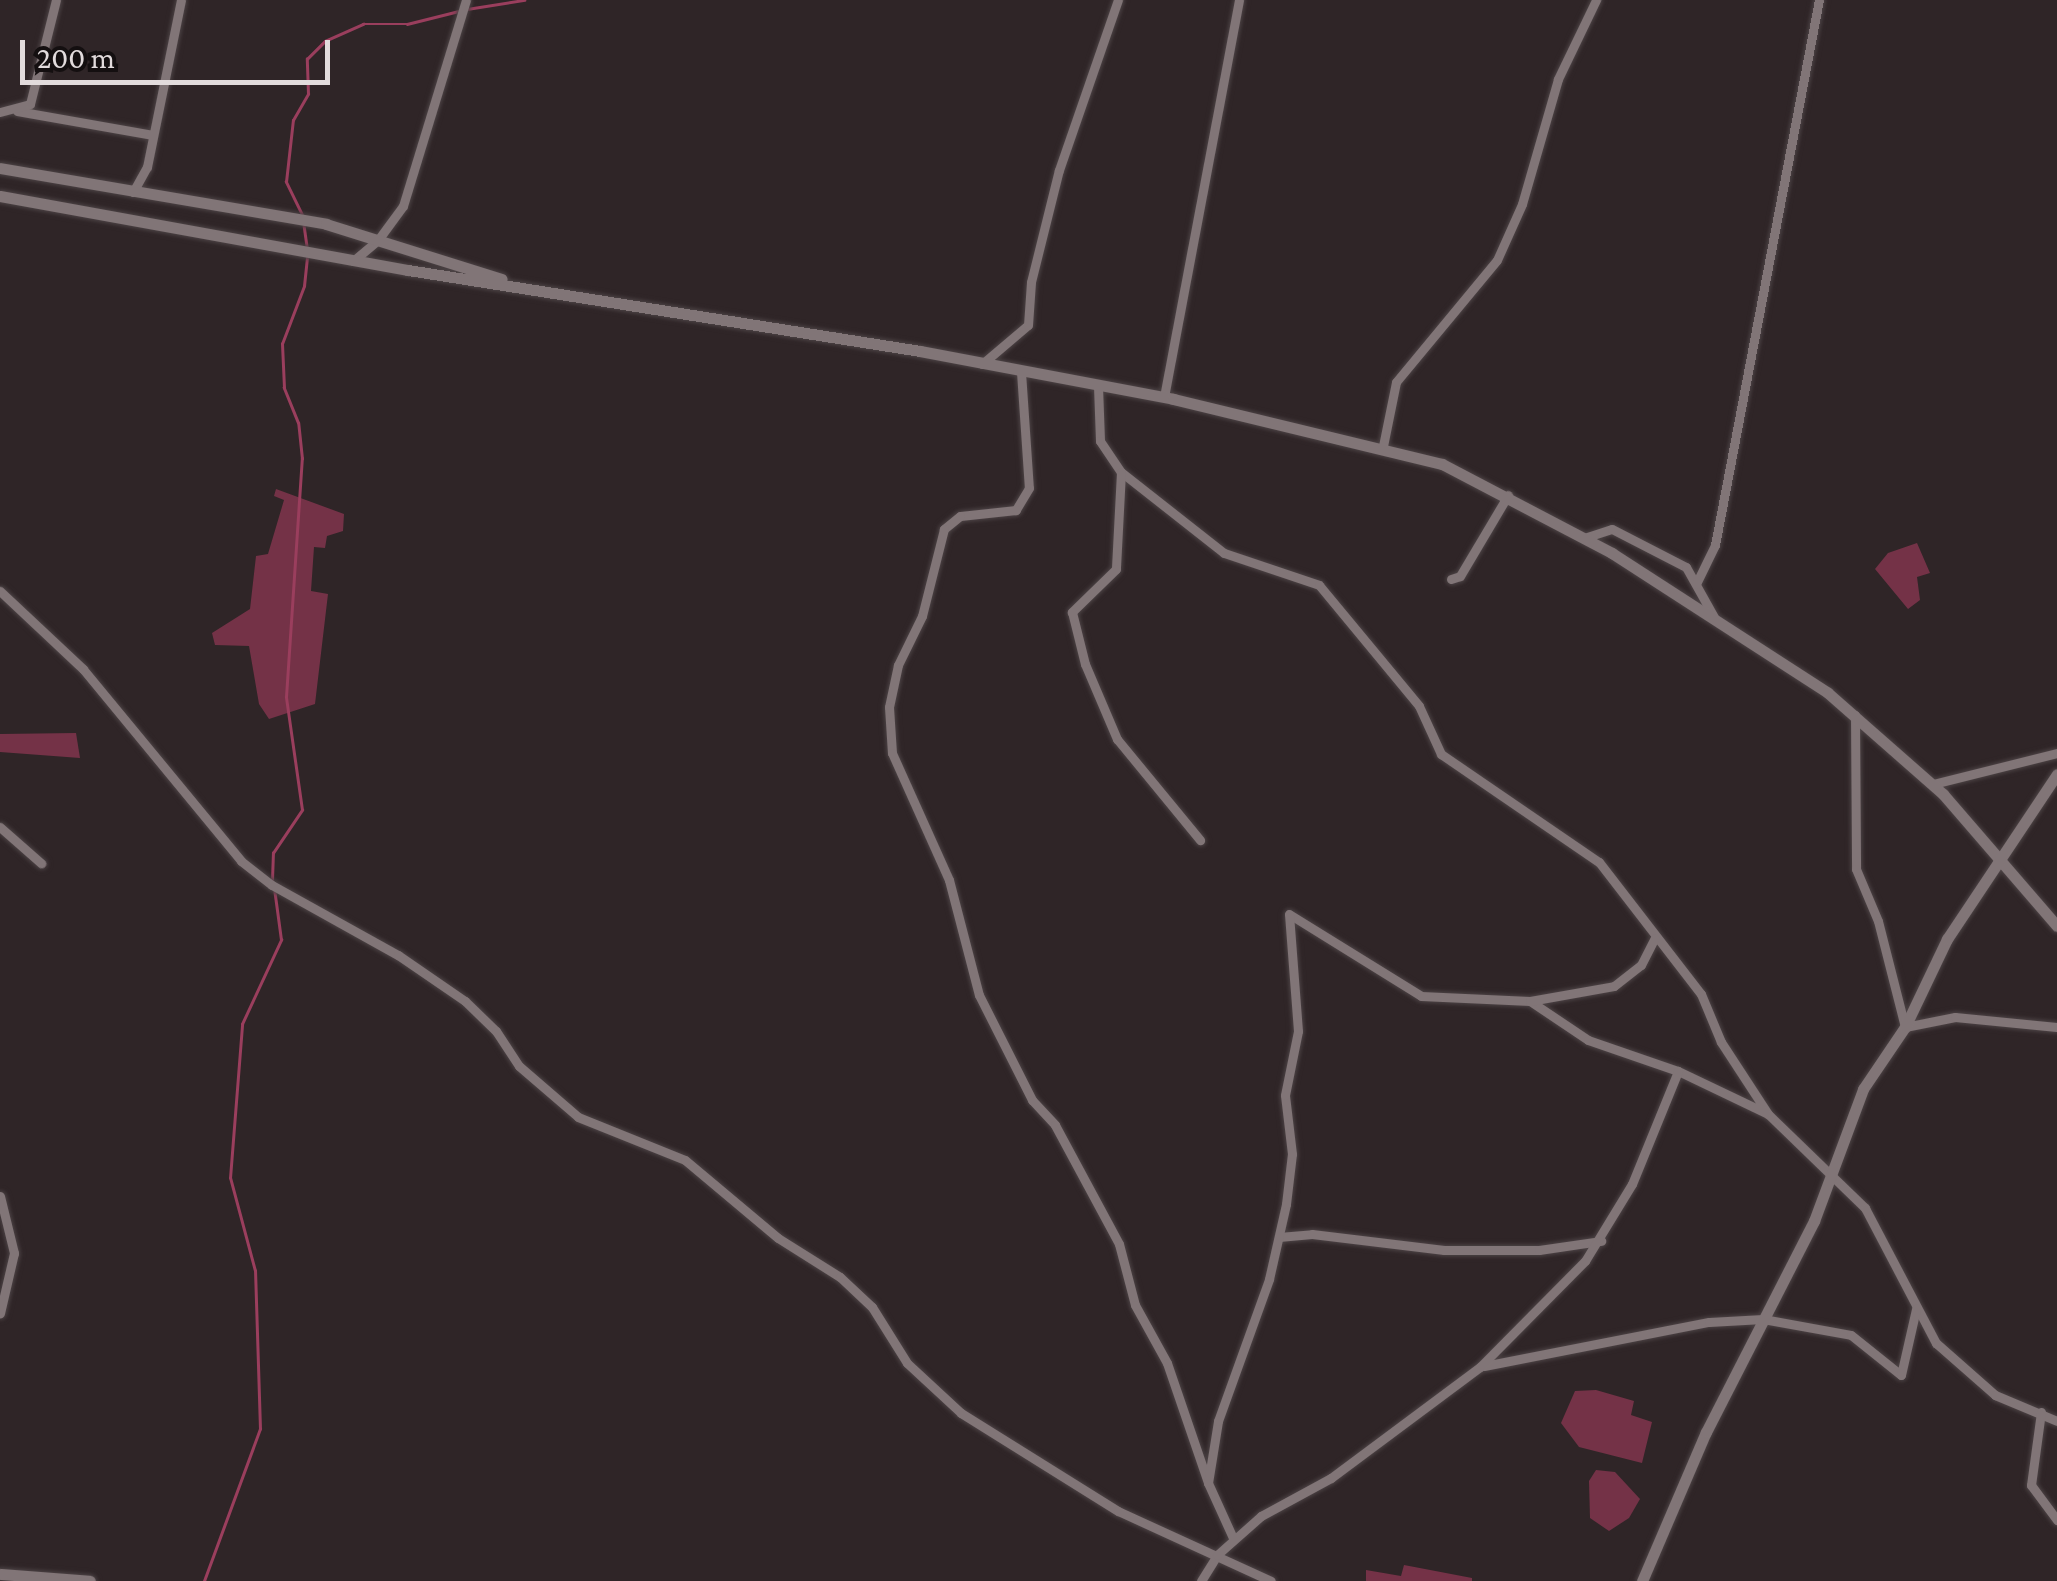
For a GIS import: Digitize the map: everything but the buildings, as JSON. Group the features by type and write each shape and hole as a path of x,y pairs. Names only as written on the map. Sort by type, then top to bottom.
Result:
{"street":[{"path":"17,111 30,104 40,82 56,0"},
{"path":"133,192 153,135 181,0"},
{"path":"353,260 378,240 402,206 466,0"},
{"path":"982,364 1028,324 1049,206 1086,78 1118,0"},
{"path":"1164,397 1239,0"},
{"path":"1384,446 1396,382 1497,260 1522,204 1558,80 1596,0"},
{"path":"1696,584 1715,545 1819,0"},
{"path":"0,112 17,111 153,135"},
{"path":"0,168 326,224 530,288"},
{"path":"0,196 353,260 982,364 1164,397 1384,446 1508,495 1584,538 1714,617 1854,715 1933,784 2057,926"},
{"path":"1021,372 1029,488 1016,510 960,516 944,529 922,616 895,679 889,707 892,753 949,880 978,995 1119,1244 1135,1305 1167,1364 1208,1483 1233,1538"},
{"path":"1098,386 1100,441 1120,472 1224,553 1319,585 1419,706 1441,754 1586,850 1702,994 1721,1042 1768,1114 1865,1208 1891,1247 1936,1343 1981,1385 2057,1421"},
{"path":"1120,472 1116,569 1072,612 1085,664 1118,739 1200,840"},
{"path":"1451,579 1460,576 1508,495"},
{"path":"1584,538 1612,529 1640,540 1686,567 1714,617"},
{"path":"0,591 83,669 241,861 452,992 496,1031 519,1066 578,1117 685,1160 778,1238 840,1277 872,1307 907,1363 961,1413 1054,1476 1271,1581"},
{"path":"1854,715 1856,869 1884,939 1905,1027"},
{"path":"1933,784 2057,753"},
{"path":"1642,1581 1831,1176 1863,1089 1905,1027 1947,939 1998,857 2057,774"},
{"path":"0,827 41,862"},
{"path":"1208,1483 1218,1421 1278,1237 1292,1154 1285,1095 1298,1030 1288,914 1421,996 1530,1001 1614,986 1641,965 1655,938"},
{"path":"1530,1001 1588,1040 1678,1070 1768,1114"},
{"path":"1905,1027 1955,1017 2057,1027"},
{"path":"1201,1581 1233,1538 1274,1507 1331,1478 1480,1367 1601,1240 1632,1184 1678,1070"},
{"path":"0,1196 14,1253 0,1313"},
{"path":"1278,1237 1312,1234 1444,1250 1539,1250 1601,1240"},
{"path":"1480,1367 1708,1322 1763,1320 1850,1336 1900,1375 1916,1306"},
{"path":"2041,1412 2031,1485 2057,1520"},
{"path":"0,1574 90,1581"}],"shaded area":[{"path":"276,489 344,514 343,531 327,536 325,548 314,547 311,591 328,594 315,704 269,719 259,704 249,646 215,645 212,633 250,609 256,556 268,554 284,500 274,496"},
{"path":"1917,543 1930,573 1917,577 1920,600 1908,609 1875,569 1888,553"},
{"path":"76,733 80,758 0,752 0,734"},
{"path":"1596,1390 1634,1401 1631,1415 1652,1422 1642,1463 1579,1447 1561,1423 1575,1391"},
{"path":"1596,1470 1615,1472 1640,1499 1629,1518 1609,1531 1590,1518 1589,1481"},
{"path":"1404,1565 1472,1581 1366,1581 1366,1570 1401,1576"}],"waterway":[{"path":"467,9 524,0"},
{"path":"303,217 286,182 293,120 308,94 307,59 325,41 363,24 407,24 459,11"},
{"path":"304,225 307,247"},
{"path":"272,880 273,853 302,810 286,697 302,459 298,423 284,388 282,344 304,286 307,255"},
{"path":"204,1581 260,1429 255,1271 230,1178 242,1024 281,940 274,888"}]}
